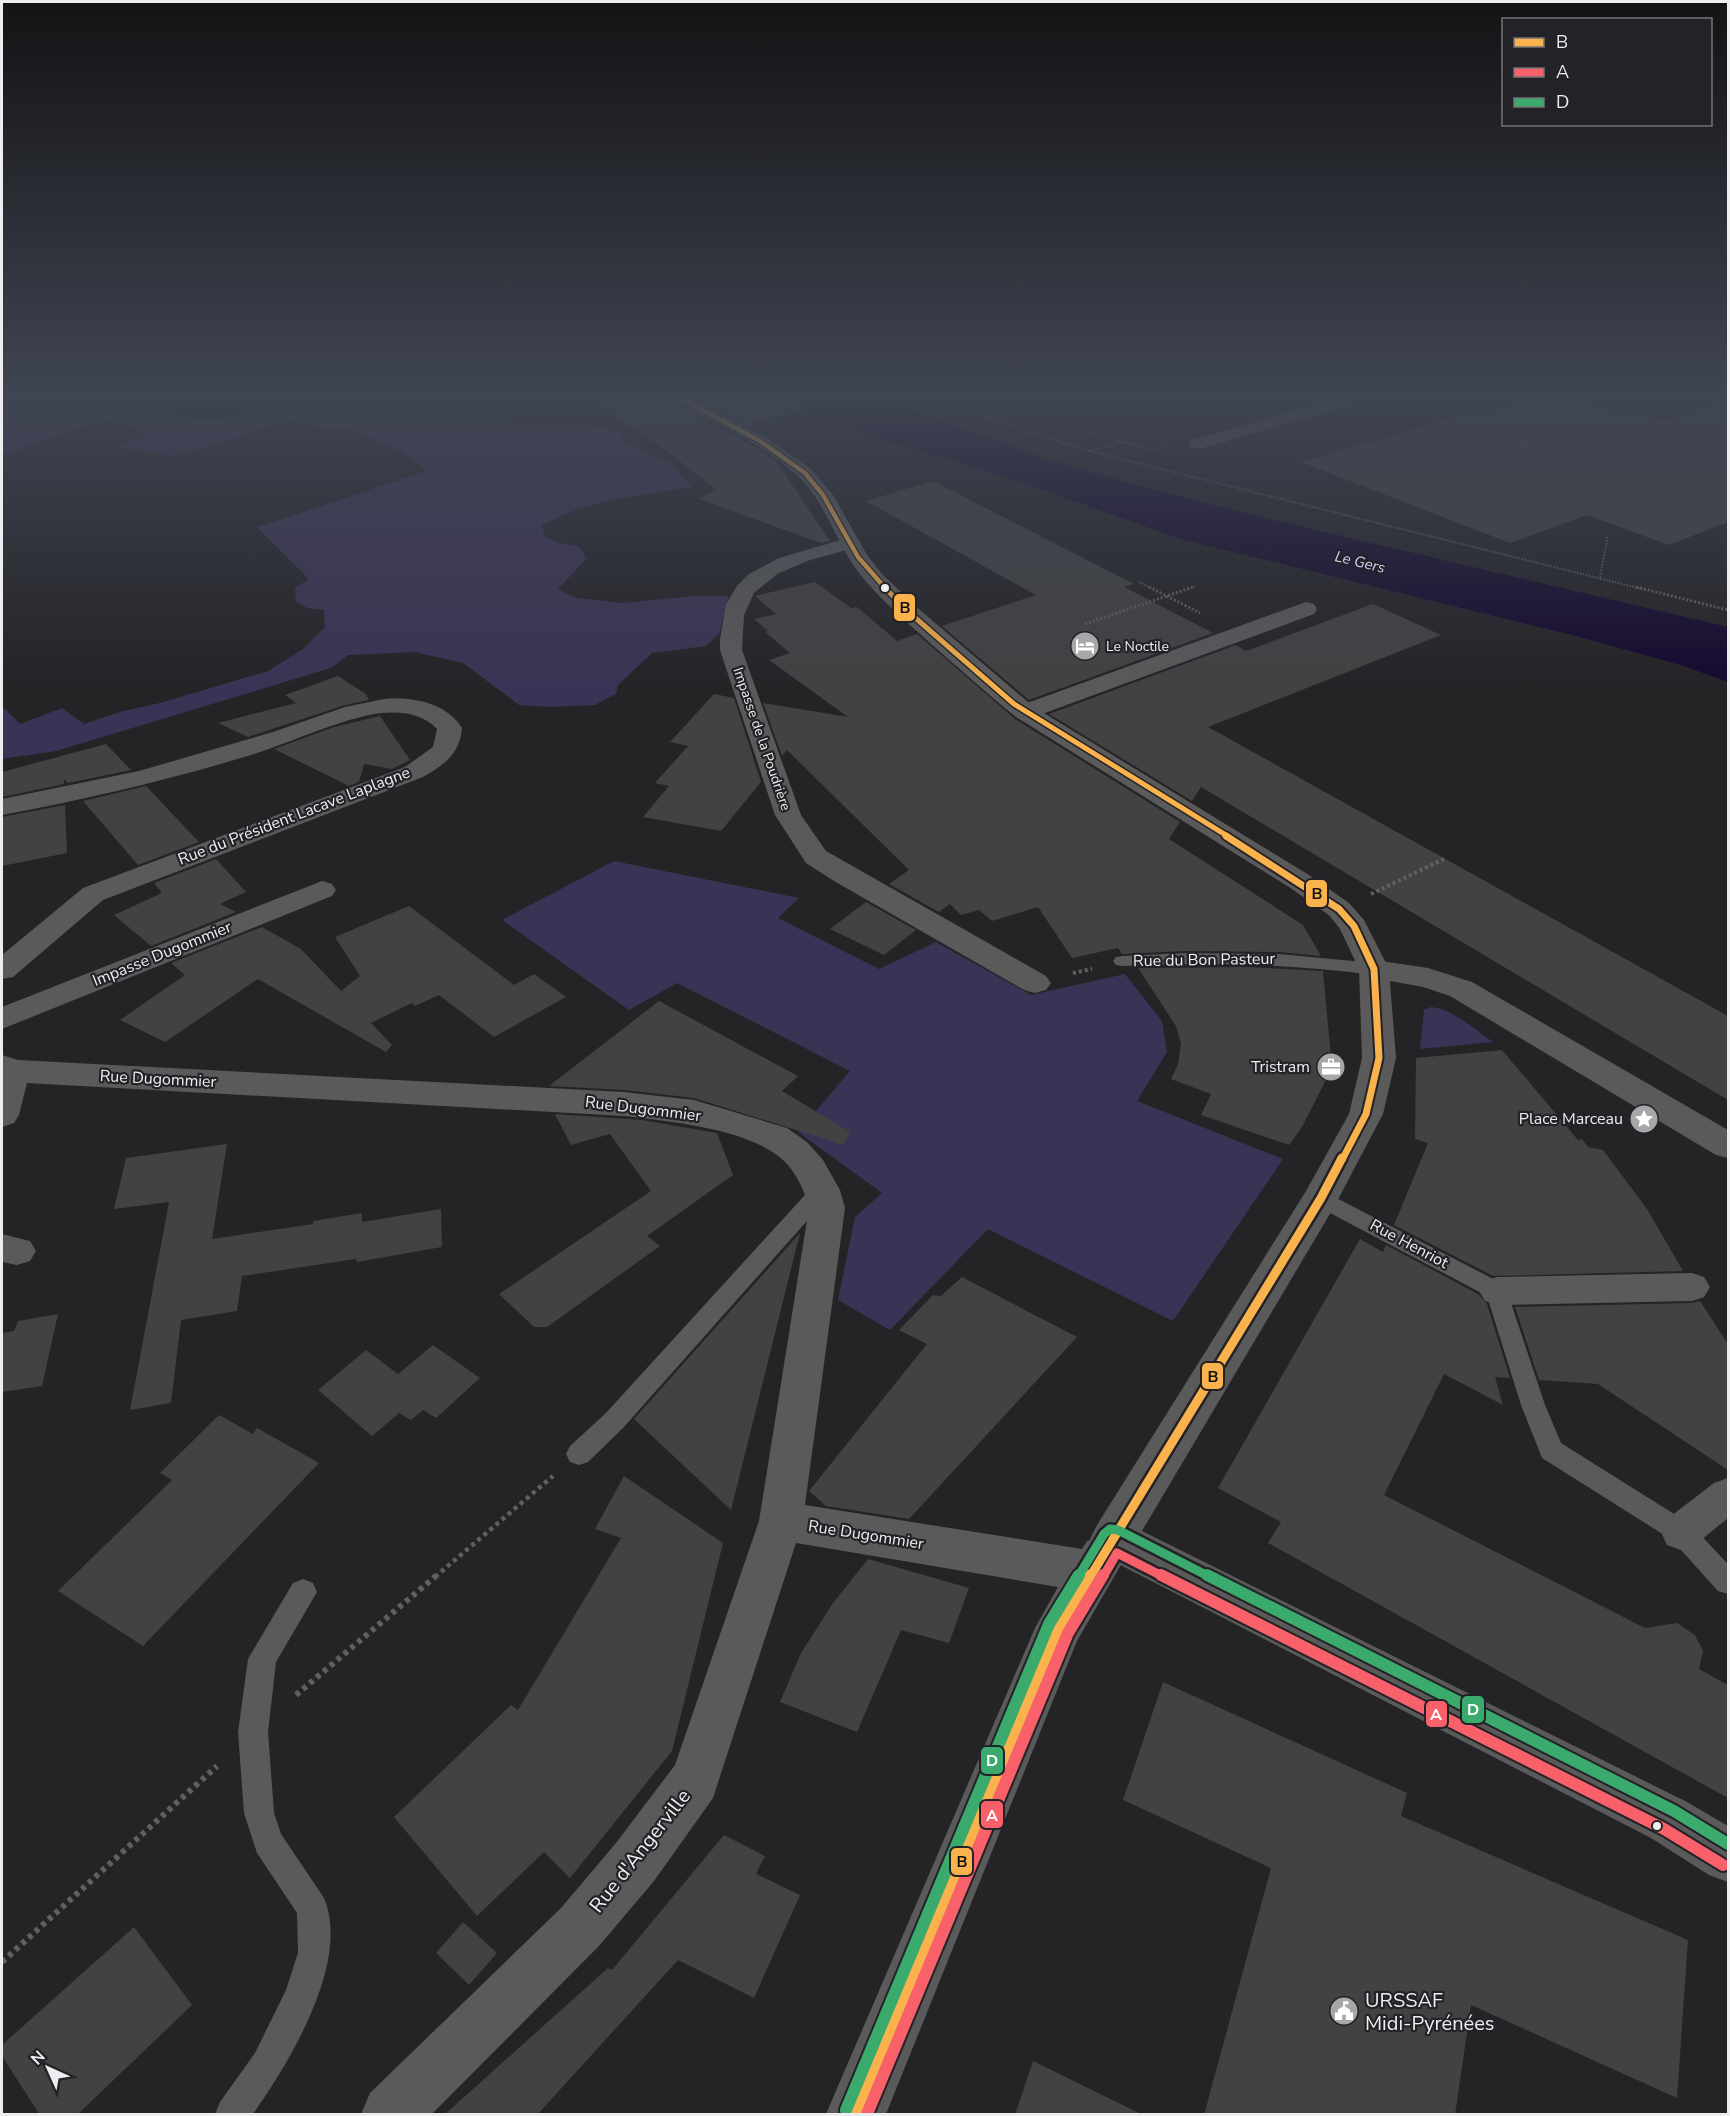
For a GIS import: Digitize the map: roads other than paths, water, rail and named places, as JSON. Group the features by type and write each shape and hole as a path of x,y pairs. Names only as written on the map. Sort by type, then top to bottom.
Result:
{"street":[{"path":"822,495 865,567 910,613 1025,712 1289,875 1339,909 1354,926 1374,969 1379,1058 1366,1114 1321,1198 1059,1628 856,2115"},
{"name":"Impasse de la Poudrière","path":"851,543 797,556 770,570 752,584 737,603 732,624 731,650 789,815 816,857 1035,982"},
{"path":"1025,712 1306,609"},
{"name":"Rue du Président Lacave Laplagne","path":"2,807 131,782 283,738 357,711 384,706 409,706 429,711 442,718 450,728 450,742 441,754 414,772 93,894 2,970"},
{"name":"Impasse Dugommier","path":"2,1019 322,890"},
{"path":"1374,969 1428,978 1461,988 1728,1146"},
{"path":"2,1115 7,1068"},
{"name":"Rue Dugommier","path":"7,1068 612,1103 694,1112 775,1137 795,1151 810,1169 822,1190 826,1208 781,1521 1103,1556 1669,1820 1728,1856"},
{"name":"Rue Henriot","path":"1497,1291 1692,1287"},
{"path":"1681,1532 1728,1495"},
{"name":"Rue d'Angerville","path":"391,2115 580,1928 635,1862 696,1780 781,1521"}],"lane":[{"name":"Rue du Bon Pasteur","path":"1122,961 1261,957 1320,960 1374,969"},
{"path":"579,1455 614,1421 822,1190"},
{"name":"Rue Henriot","path":"1321,1198 1497,1291"},
{"path":"1497,1291 1533,1405 1551,1450 1681,1532 1728,1582"},
{"path":"232,2115 267,2065 301,1995 314,1953 313,1909 268,1842 259,1813 253,1732 261,1659 303,1592"}],"water":[{"name":"Le Gers","path":"1056,495 1175,495 1728,627 1728,682 1681,665 1572,635 1180,539"}],"place":[{"name":"Le Noctile","path":"1085,646"},
{"name":"Tristram","path":"1331,1067"},
{"name":"Place Marceau","path":"1644,1119"},
{"name":"URSSAF Midi-Pyrénées","path":"1344,2011"}]}
